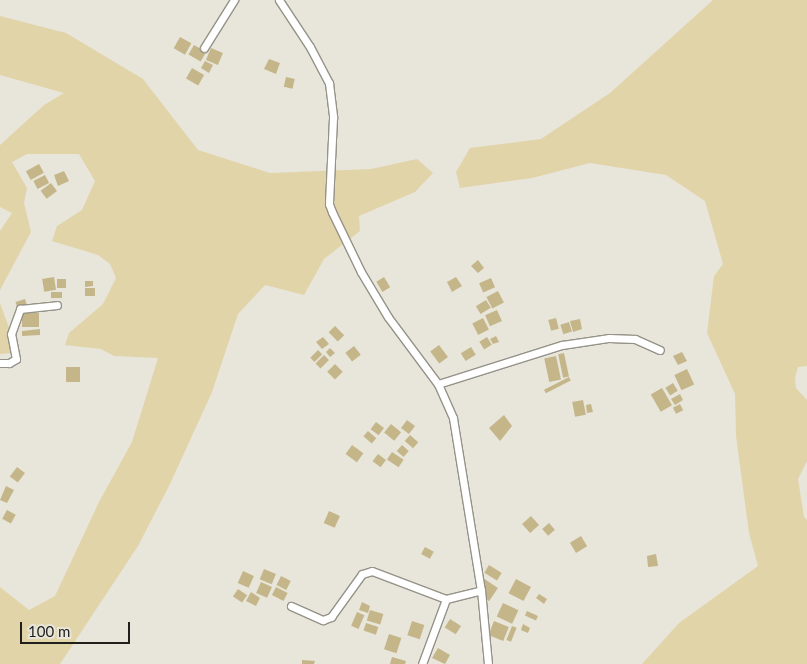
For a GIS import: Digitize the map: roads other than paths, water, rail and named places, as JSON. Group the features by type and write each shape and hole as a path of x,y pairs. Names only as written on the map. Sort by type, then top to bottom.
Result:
{"street":[{"path":"204,48 234,0"},
{"path":"279,0 310,47 329,83 334,118 329,204 332,212 361,272 388,317 438,384 453,418 481,590 488,664"},
{"path":"0,363 10,364 16,359 11,334 20,309 57,304"},
{"path":"438,384 562,345 609,338 635,339 660,350"},
{"path":"291,606 323,620 331,617 362,574 372,571 446,598 481,590"},
{"path":"422,664 446,598"}]}
